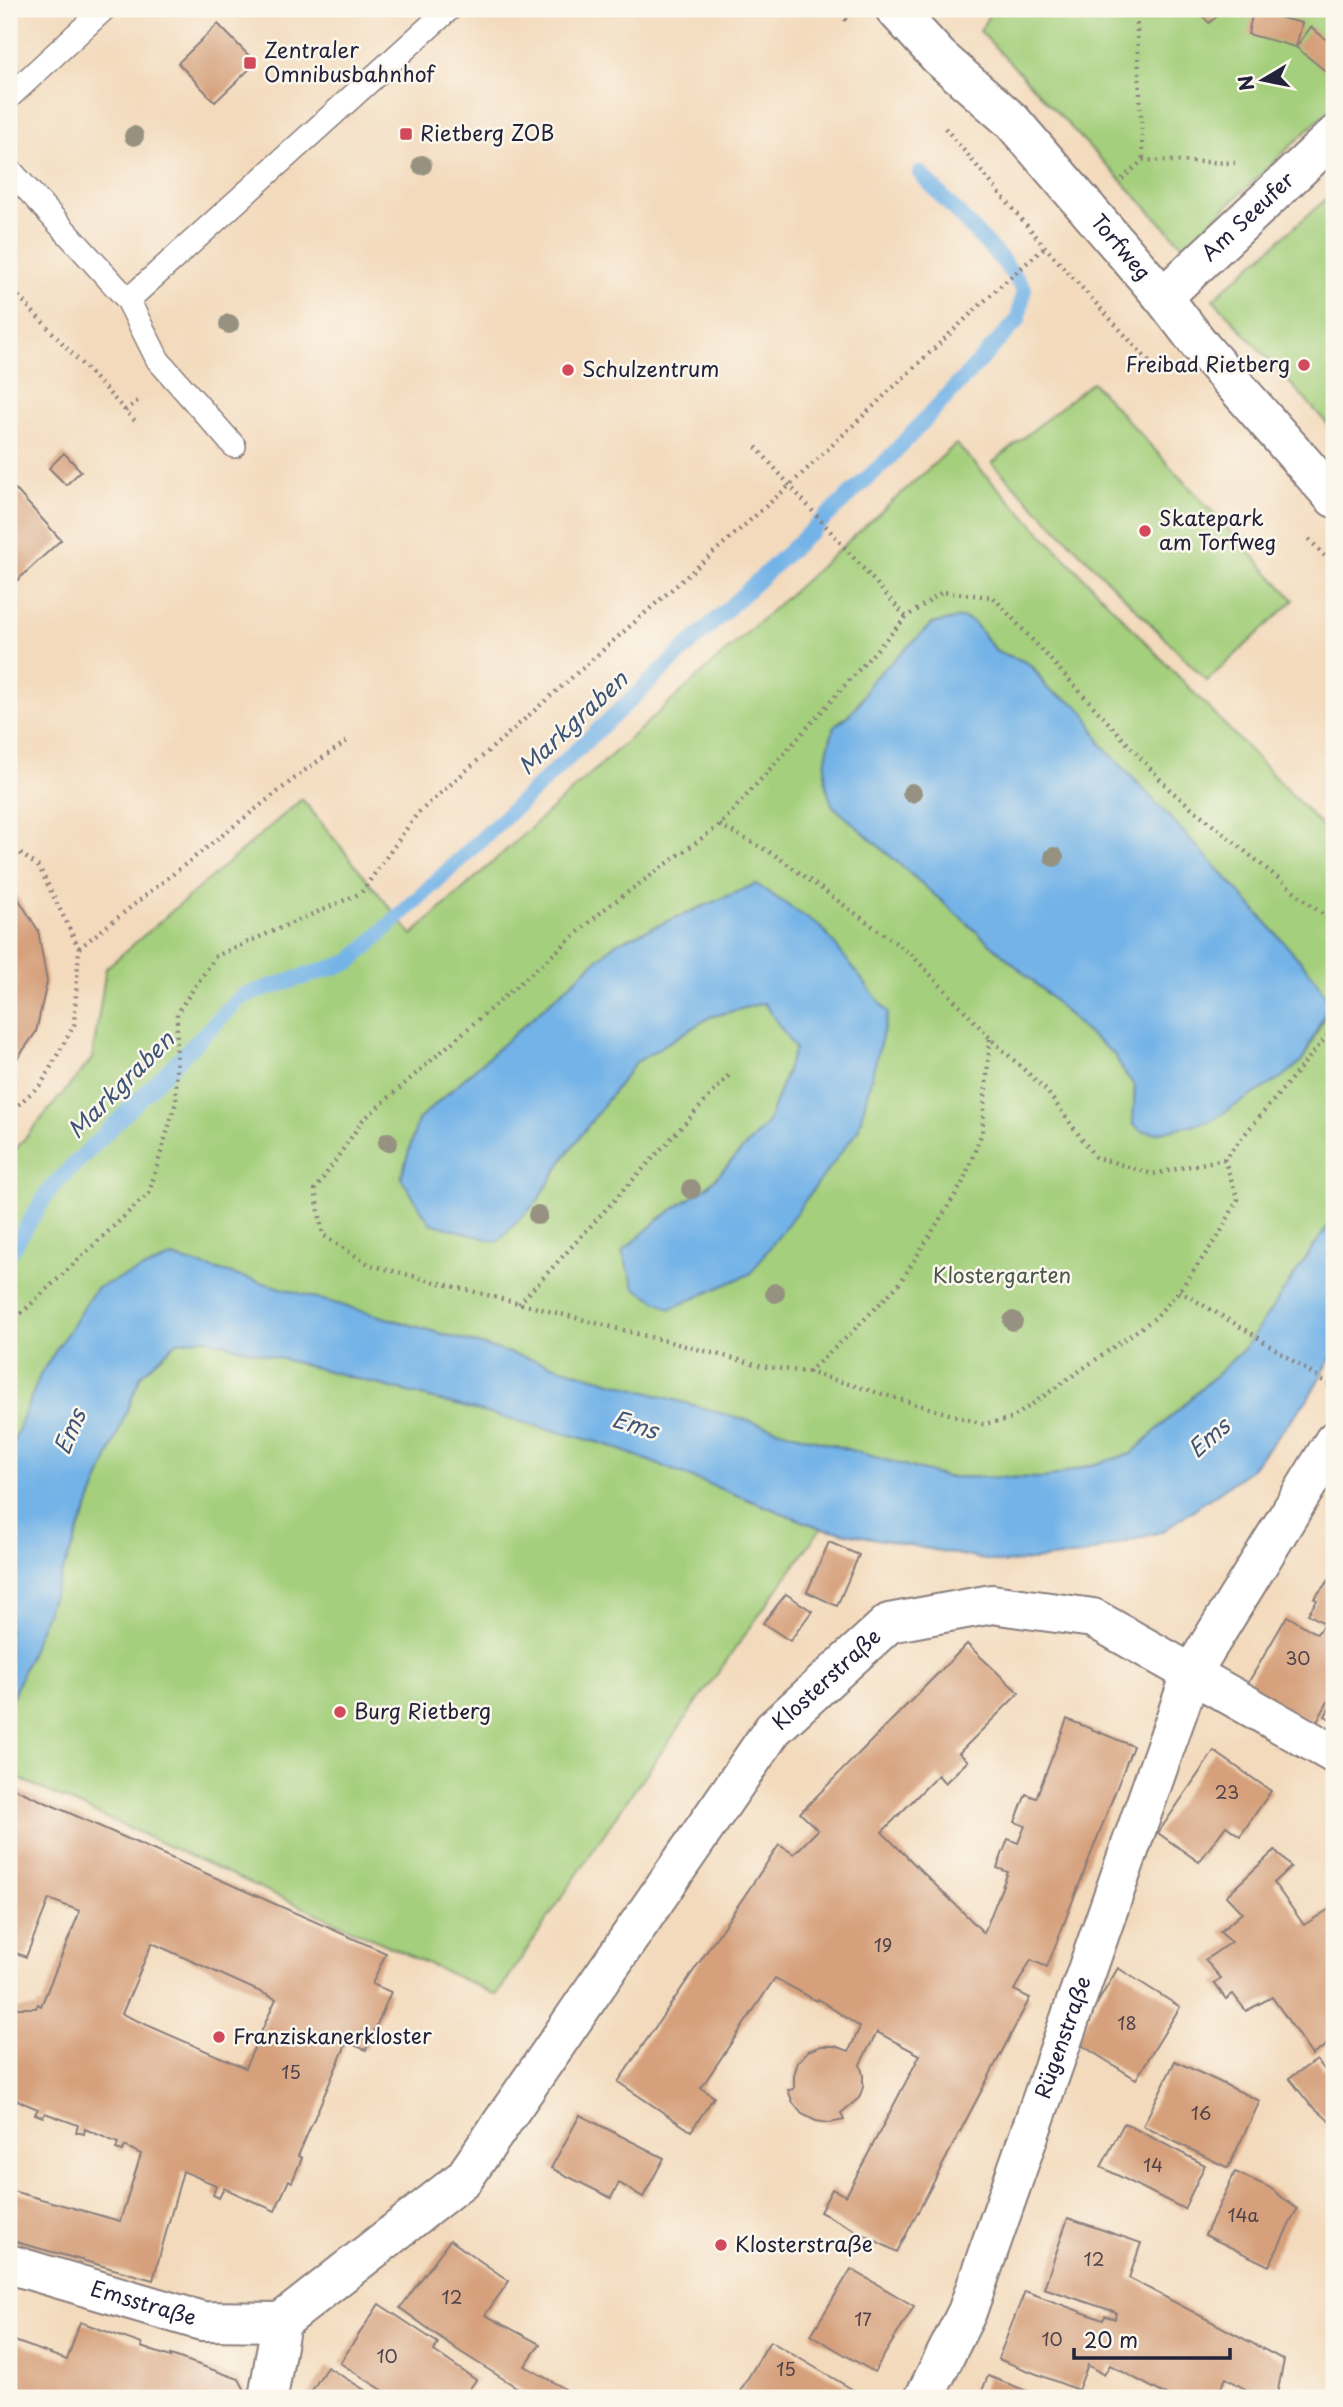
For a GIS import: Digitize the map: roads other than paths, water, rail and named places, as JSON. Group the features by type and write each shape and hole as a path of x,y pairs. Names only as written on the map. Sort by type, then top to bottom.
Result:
{"street":[{"name":"Torfweg","path":"895,9 939,57 1012,121 1163,297 1203,349 1334,498"},
{"name":"Am Seeufer","path":"1163,297 1334,136"},
{"path":"1191,1674 1334,1441"},
{"name":"Klosterstraße","path":"281,2322 464,2178 773,1729 889,1623 992,1604 1093,1618 1334,1754"},
{"name":"Rügenstraße","path":"924,2398 967,2312 1191,1674"},
{"name":"Emsstraße","path":"9,2264 202,2321 281,2322"},
{"path":"268,2398 281,2322"}],"lane":[{"path":"9,97 104,9"},
{"path":"128,300 449,9"},
{"path":"9,169 128,300 158,360 234,446"}],"water":[{"path":"959,618 972,622 997,651 1027,663 1044,685 1084,712 1101,744 1230,882 1312,974 1326,996 1328,1006 1302,1061 1287,1074 1210,1121 1156,1133 1141,1131 1133,1124 1135,1086 1115,1055 833,806 826,786 825,766 835,725 844,720 859,704 871,681 932,624"},
{"path":"756,884 822,928 888,1013 858,1130 750,1274 670,1309 635,1288 622,1252 659,1219 708,1186 767,1124 795,1049 764,1003 710,1017 635,1063 566,1155 537,1202 497,1242 430,1223 401,1178 418,1120 616,943"},
{"name":"Ems","path":"1334,1211 1334,1353 1307,1400 1250,1470 1163,1531 1081,1555 1002,1563 821,1528 608,1445 203,1338 177,1342 141,1375 9,1706 9,1453 40,1375 96,1288 172,1257 945,1477 1045,1478 1131,1454 1245,1348 1327,1227"}],"waterway":[{"name":"Markgraben","path":"9,1254 50,1189 242,996 350,962 889,458 1018,320 1024,289 1001,259 920,173"}],"place":[{"name":"Zentraler Omnibusbahnhof","path":"250,63"},
{"name":"Rietberg ZOB","path":"406,134"},
{"name":"Freibad Rietberg","path":"1304,365"},
{"name":"Schulzentrum","path":"568,370"},
{"name":"Skatepark am Torfweg","path":"1145,531"},
{"name":"Burg Rietberg","path":"340,1712"},
{"name":"Franziskanerkloster","path":"219,2037"},
{"name":"Klosterstraße","path":"721,2245"}],"park label":[{"name":"Klostergarten","path":"1002,1276"}]}
